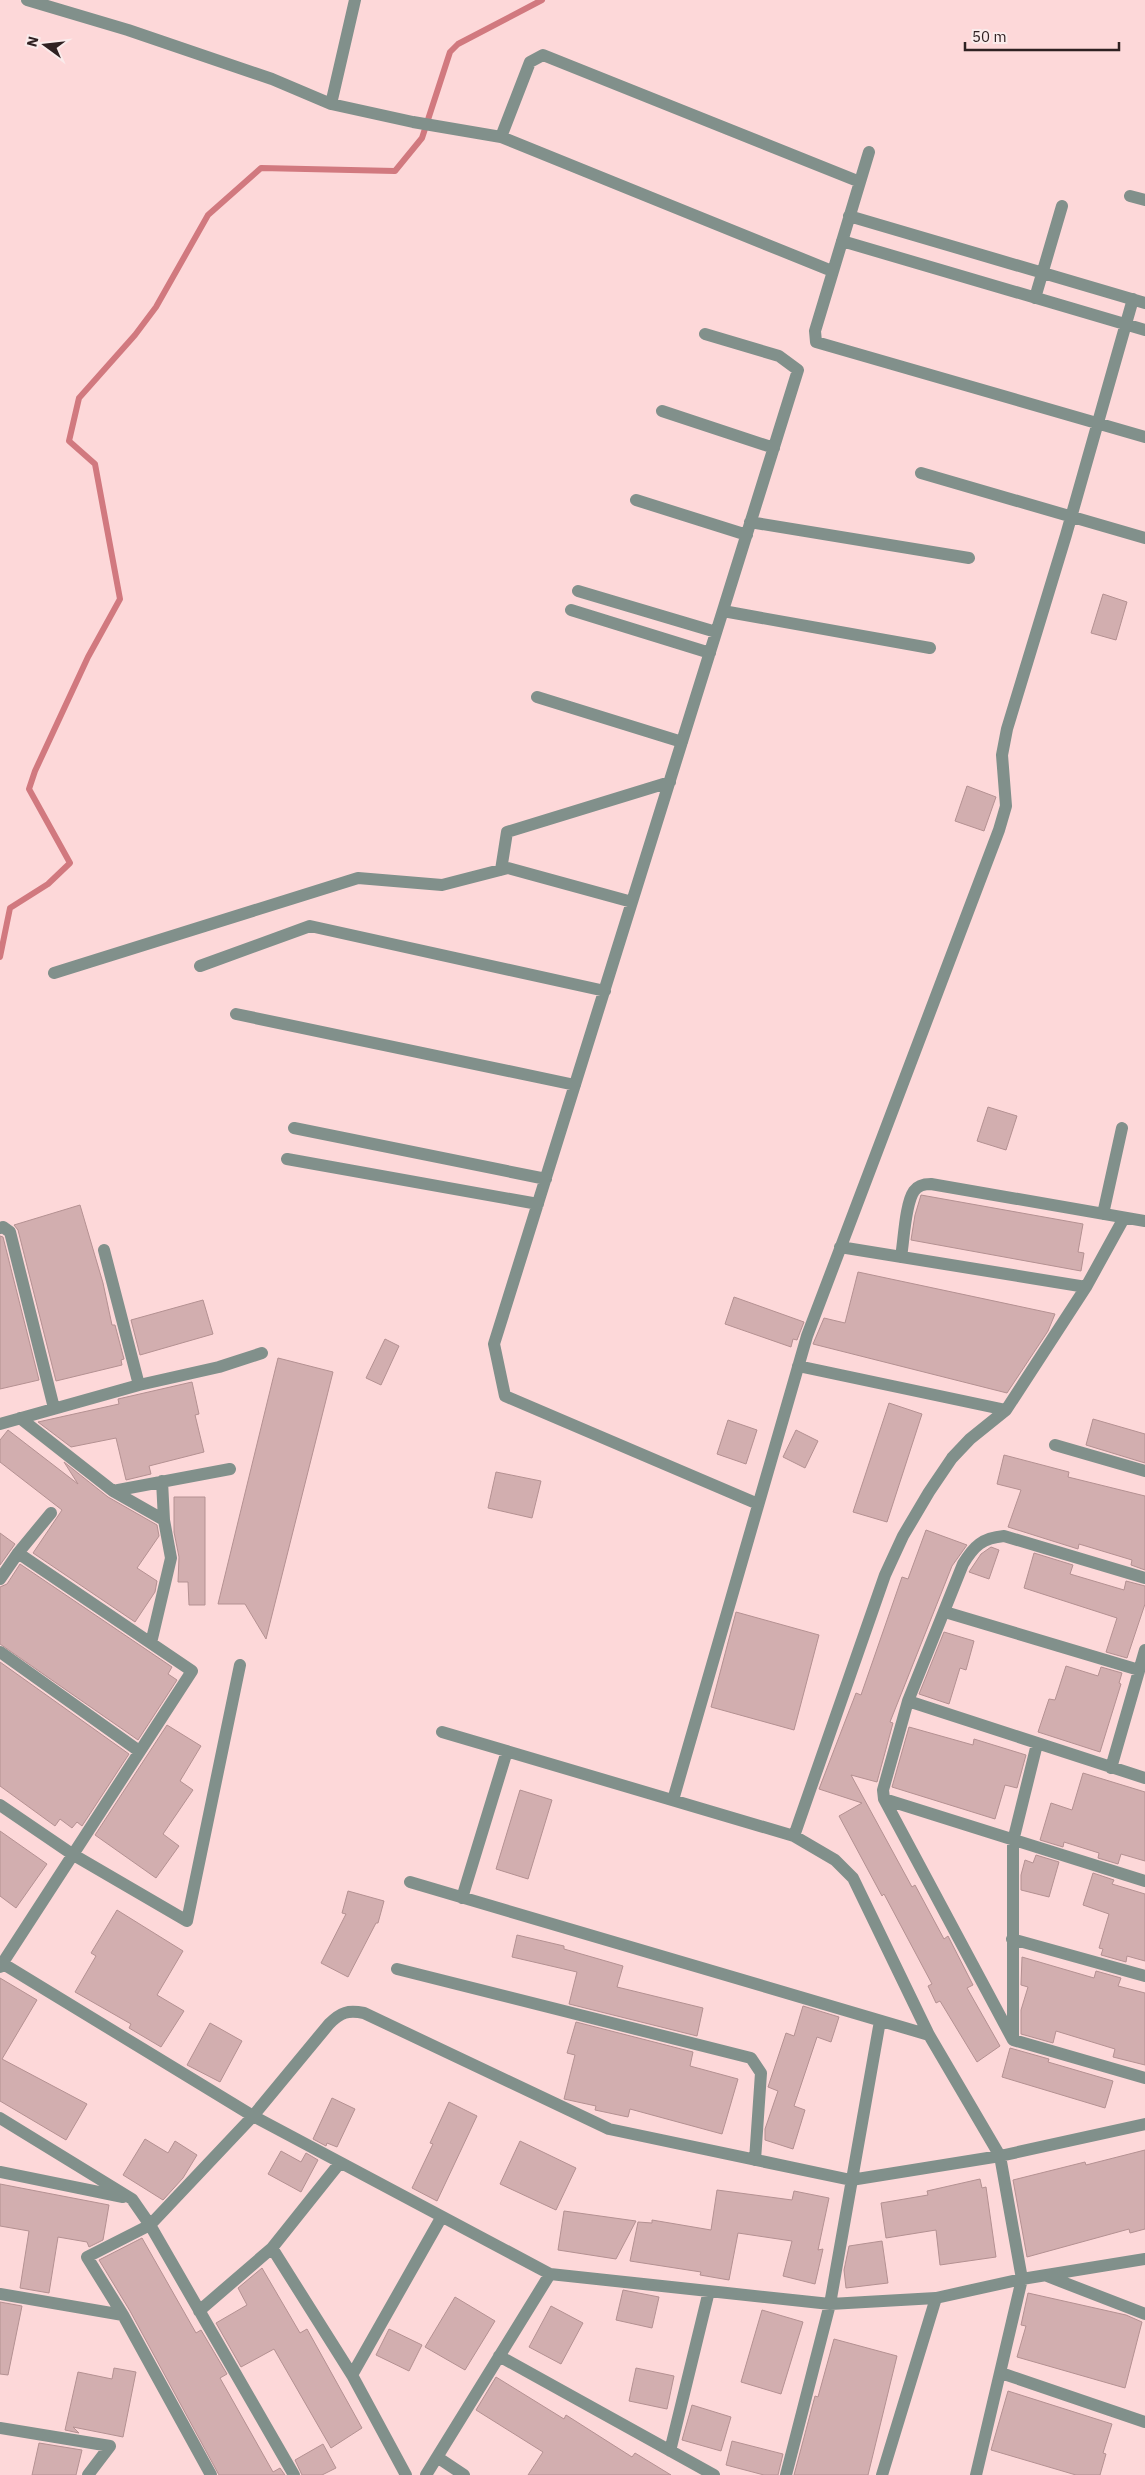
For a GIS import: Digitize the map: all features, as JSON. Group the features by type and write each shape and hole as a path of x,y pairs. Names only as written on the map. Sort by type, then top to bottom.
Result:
{"street":[{"path":"27,0 146,36 272,79 331,104 413,122 501,137 832,271"},
{"path":"331,104 355,0"},
{"path":"501,137 530,62 536,57 543,55 860,182"},
{"path":"869,152 832,271 815,332 816,342 1145,437"},
{"path":"1130,196 1145,200"},
{"path":"1035,298 1062,206"},
{"path":"673,1800 807,1336 999,830 1006,806 1002,754 1007,729 1126,325 1139,301 849,216"},
{"path":"842,241 1145,330"},
{"path":"705,334 779,356 798,370 494,1344 505,1396 758,1504"},
{"path":"662,411 774,448"},
{"path":"921,473 1145,538"},
{"path":"636,500 749,529 969,558"},
{"path":"578,591 716,632"},
{"path":"571,610 710,653"},
{"path":"723,611 930,648"},
{"path":"537,697 682,742"},
{"path":"501,870 507,832 670,782"},
{"path":"54,973 358,878 442,885 508,868 632,902"},
{"path":"200,966 310,926 604,991"},
{"path":"236,1014 575,1085"},
{"path":"294,1128 546,1179"},
{"path":"1103,1214 1122,1128"},
{"path":"287,1159 538,1204"},
{"path":"901,1257 910,1200 915,1190 922,1184 1145,1221"},
{"path":"794,1836 885,1575 903,1536 952,1458 970,1439 1006,1410 1086,1287 1124,1218"},
{"path":"0,1228 10,1232 54,1408"},
{"path":"840,1247 1086,1287"},
{"path":"104,1250 139,1385"},
{"path":"0,1424 139,1385 219,1367 262,1353"},
{"path":"798,1366 1006,1410"},
{"path":"20,1418 113,1490 164,1520"},
{"path":"1055,1444 1145,1471"},
{"path":"113,1490 230,1469"},
{"path":"151,1644 171,1558 164,1520 162,1481"},
{"path":"0,1579 18,1552 51,1513"},
{"path":"1145,1578 1004,1536 990,1537 982,1540 971,1551 963,1564 908,1701 883,1790 884,1799 1014,2040 1145,2078"},
{"path":"18,1552 192,1671 1,1964 253,2116 339,2164 550,2274 830,2304 936,2298 1022,2279 1145,2259"},
{"path":"945,1612 1140,1670"},
{"path":"1111,1768 1145,1650"},
{"path":"0,1652 139,1751"},
{"path":"0,1805 72,1854 187,1921 240,1665"},
{"path":"908,1701 1145,1778"},
{"path":"442,1732 794,1836 835,1860 853,1878 929,2035 1000,2156 1022,2279 980,2474"},
{"path":"1014,2040 1013,1840 1037,1744"},
{"path":"462,1898 507,1751"},
{"path":"884,1799 1145,1881"},
{"path":"410,1882 929,2035"},
{"path":"1012,1939 1145,1976"},
{"path":"397,1969 751,2058 761,2073 755,2160"},
{"path":"210,2475 124,2315 87,2258 150,2225 253,2116 329,2024 338,2015 349,2010 364,2013 609,2129 850,2180 1000,2156 1145,2124"},
{"path":"786,2475 830,2304 850,2180 880,2021"},
{"path":"0,2118 132,2199 150,2225 294,2475"},
{"path":"199,2311 272,2248 339,2164"},
{"path":"0,2172 132,2199"},
{"path":"352,2375 441,2218"},
{"path":"272,2248 352,2375 405,2475"},
{"path":"426,2475 550,2274"},
{"path":"1047,2276 1145,2314"},
{"path":"670,2451 709,2291"},
{"path":"0,2294 124,2315"},
{"path":"882,2475 936,2298"},
{"path":"499,2356 714,2475"},
{"path":"1001,2374 1145,2422"},
{"path":"0,2428 110,2446 88,2475"},
{"path":"437,2458 464,2475"}],"building":[{"path":"1103,594 1127,602 1116,640 1091,633"},
{"path":"967,786 996,797 984,831 955,821"},
{"path":"988,1107 1017,1116 1006,1150 977,1141"},
{"path":"921,1195 1083,1224 1078,1252 1084,1253 1081,1271 911,1240 915,1215"},
{"path":"80,1205 103,1283 112,1325 115,1325 124,1359 121,1360 122,1365 56,1381 18,1230 14,1225"},
{"path":"0,1236 3,1237 39,1380 0,1389"},
{"path":"858,1272 1055,1314 1048,1331 1007,1393 813,1344 824,1318 845,1323"},
{"path":"734,1297 804,1322 797,1340 793,1339 791,1347 725,1324"},
{"path":"203,1300 213,1334 140,1355 131,1320"},
{"path":"385,1339 399,1346 381,1385 366,1378"},
{"path":"278,1358 333,1372 266,1639 245,1604 218,1604"},
{"path":"192,1382 199,1414 195,1415 204,1452 149,1466 151,1474 126,1480 116,1438 71,1447 38,1422 119,1404 118,1399"},
{"path":"889,1403 922,1414 887,1522 853,1512"},
{"path":"1093,1419 1145,1434 1145,1463 1086,1445"},
{"path":"728,1420 757,1430 746,1464 717,1454"},
{"path":"8,1430 78,1484 64,1462 108,1497 157,1525 159,1536 137,1568 157,1581 155,1592 135,1622 33,1553 62,1510 0,1462 0,1440"},
{"path":"796,1430 818,1441 805,1468 783,1457"},
{"path":"1004,1455 1069,1472 1068,1477 1145,1496 1145,1570 1131,1565 1132,1560 1079,1544 1078,1549 1008,1527 1021,1490 997,1484"},
{"path":"496,1472 541,1481 532,1518 488,1508"},
{"path":"174,1497 205,1497 205,1605 189,1605 188,1582 178,1582 179,1557 174,1532"},
{"path":"926,1530 967,1545 952,1566 890,1722 893,1723 877,1782 851,1775 912,1887 915,1885 944,1939 948,1936 973,1985 967,1988 1000,2046 977,2062 940,2001 936,2003 928,1986 932,1984 884,1894 882,1896 839,1816 862,1803 819,1789 856,1693 861,1695 902,1577 908,1579"},
{"path":"0,1533 15,1544 0,1565"},
{"path":"991,1547 999,1550 989,1579 969,1572 981,1554"},
{"path":"1034,1553 1073,1565 1070,1574 1124,1590 1126,1581 1145,1586 1145,1604 1127,1658 1106,1652 1117,1618 1024,1588"},
{"path":"20,1564 172,1667 168,1674 177,1680 138,1740 0,1644 0,1587 7,1584"},
{"path":"736,1612 819,1635 794,1730 711,1707"},
{"path":"944,1632 974,1641 966,1670 960,1668 949,1704 919,1694"},
{"path":"0,1662 129,1754 82,1826 77,1822 72,1828 60,1819 55,1826 0,1786"},
{"path":"1066,1666 1098,1676 1101,1667 1122,1673 1119,1683 1121,1684 1100,1752 1038,1732 1049,1699 1055,1700"},
{"path":"167,1725 201,1746 180,1781 193,1790 163,1834 179,1846 156,1878 95,1835"},
{"path":"909,1727 973,1745 974,1739 1026,1755 1017,1788 1005,1785 995,1819 892,1787"},
{"path":"1083,1773 1145,1792 1145,1861 1121,1854 1118,1864 1098,1858 1099,1853 1064,1842 1063,1847 1040,1840 1051,1803 1072,1810"},
{"path":"520,1790 552,1800 528,1879 496,1869"},
{"path":"0,1831 47,1864 16,1908 0,1896"},
{"path":"1036,1855 1059,1862 1049,1897 1021,1890 1021,1875 1025,1860 1033,1863"},
{"path":"1093,1873 1114,1880 1112,1884 1145,1894 1145,1961 1127,1956 1126,1962 1101,1955 1103,1949 1099,1948 1109,1914 1083,1905"},
{"path":"348,1891 384,1901 378,1923 376,1923 348,1977 321,1963 346,1914 342,1913"},
{"path":"117,1910 183,1951 157,1995 184,2011 161,2047 129,2028 131,2024 75,1992 96,1956 91,1953"},
{"path":"517,1935 564,1946 564,1949 623,1966 617,1987 703,2008 697,2036 569,2004 577,1972 512,1957"},
{"path":"1022,1957 1094,1978 1096,1971 1121,1978 1118,1986 1145,1993 1145,2065 1113,2057 1115,2049 1056,2031 1053,2043 1021,2034 1021,2010 1028,1987 1021,1985"},
{"path":"0,1978 37,2000 2,2059 87,2104 66,2140 0,2101"},
{"path":"803,2006 839,2017 831,2042 817,2037 794,2106 805,2110 793,2149 765,2140 765,2129 778,2091 768,2087 786,2033 794,2036"},
{"path":"576,2022 693,2052 690,2066 738,2079 722,2134 630,2109 628,2117 595,2110 596,2106 564,2099 575,2055 567,2053"},
{"path":"210,2023 242,2041 220,2082 187,2065"},
{"path":"1010,2048 1049,2059 1048,2062 1113,2081 1105,2108 1002,2077"},
{"path":"332,2098 355,2109 337,2147 327,2143 326,2146 313,2139"},
{"path":"449,2102 477,2116 437,2201 412,2188 433,2144 430,2143"},
{"path":"145,2139 168,2153 175,2141 197,2155 183,2178 163,2200 123,2175"},
{"path":"520,2141 576,2168 556,2210 500,2184"},
{"path":"1145,2150 1145,2229 1130,2233 1129,2229 1027,2257 1013,2180 1085,2162 1086,2165"},
{"path":"281,2151 301,2162 306,2153 318,2160 301,2192 268,2174"},
{"path":"980,2179 982,2188 986,2187 996,2257 940,2265 936,2230 886,2238 881,2203 928,2195 927,2191"},
{"path":"0,2184 109,2205 103,2240 89,2247 87,2242 58,2237 49,2293 20,2288 29,2231 0,2226"},
{"path":"717,2190 792,2200 794,2191 829,2198 818,2250 823,2249 815,2284 783,2276 792,2241 738,2233 729,2280 700,2275 701,2272 630,2261 638,2222 652,2223 652,2220 711,2230"},
{"path":"564,2211 636,2221 616,2259 558,2250"},
{"path":"142,2238 196,2333 201,2330 227,2374 220,2378 273,2472 280,2468 285,2475 219,2475 130,2311 99,2260"},
{"path":"882,2241 888,2283 846,2288 844,2270 849,2246"},
{"path":"262,2268 300,2333 307,2329 362,2428 331,2448 274,2349 241,2367 216,2323 247,2305 238,2288"},
{"path":"623,2290 659,2297 652,2328 616,2320"},
{"path":"1028,2293 1126,2315 1142,2322 1125,2388 1017,2357 1026,2326 1021,2325"},
{"path":"455,2297 495,2321 465,2370 425,2347"},
{"path":"0,2302 22,2306 8,2375 0,2374"},
{"path":"551,2306 583,2323 561,2364 529,2347"},
{"path":"762,2310 803,2322 781,2394 741,2382"},
{"path":"389,2329 422,2345 409,2371 376,2355"},
{"path":"834,2339 897,2356 868,2475 794,2475 815,2396 818,2397"},
{"path":"114,2368 136,2372 123,2437 73,2427 79,2433 65,2430 78,2372 112,2379"},
{"path":"636,2368 674,2376 667,2409 629,2401"},
{"path":"496,2377 564,2419 566,2415 632,2457 635,2453 671,2475 528,2475 543,2452 476,2410"},
{"path":"1008,2391 1112,2424 1103,2453 1106,2454 1100,2475 1076,2475 991,2450"},
{"path":"692,2405 731,2417 721,2451 682,2440"},
{"path":"732,2441 783,2454 778,2475 764,2475 726,2465"},
{"path":"39,2443 82,2450 76,2475 32,2475"},
{"path":"323,2444 336,2468 322,2475 302,2475 295,2460"}],"waterway":[{"path":"0,957 10,908 48,884 70,863 29,789 35,771 88,657 120,599 95,464 69,441 79,398 135,335 156,307 208,215 261,168 395,171 422,138 450,52 458,44 542,0"}]}
